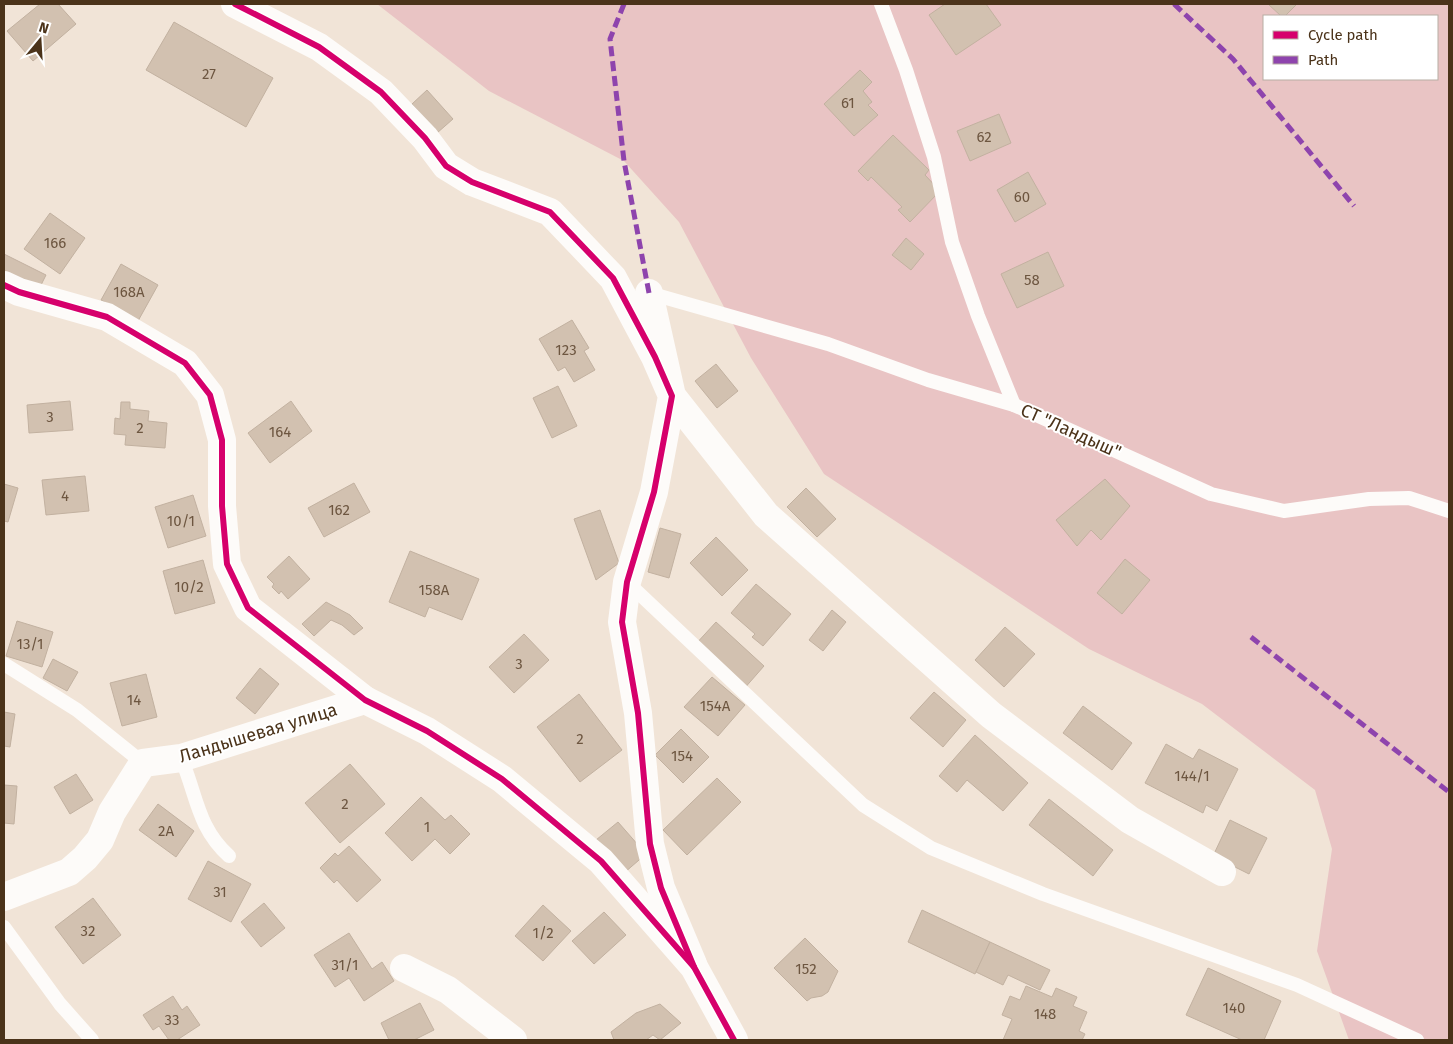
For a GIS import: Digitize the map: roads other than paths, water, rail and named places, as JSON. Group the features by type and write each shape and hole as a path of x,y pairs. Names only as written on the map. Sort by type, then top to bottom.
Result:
{"street":[{"path":"235,4 319,47 381,92 425,138 446,166 472,182 550,212 613,278 655,357 672,396 766,515 983,709 1130,820 1222,872"},
{"name":"Ландышевая улица","path":"9,292 106,317 185,363 210,395 218,422 222,440 222,506 227,564 248,608 365,700 427,731 502,779 601,861 694,966 734,1040"},
{"path":"649,294 672,396 654,492 627,582 622,622 638,714 650,844 661,888 694,966"},
{"name":"Ландышевая улица","path":"143,763 181,758 365,700"},
{"path":"4,897 69,872 85,858 100,840 112,812 143,763"},
{"path":"404,968 448,990 513,1040"}],"lane":[{"name":"СТ \"Ландыш\"","path":"881,4 906,70 934,157 952,242 978,316 1014,405 1211,494 1284,511 1369,499 1409,498 1449,511"},
{"path":"649,294 828,344 928,380 1014,405"},
{"path":"627,582 863,805 931,848 1043,894 1297,985 1417,1040"},
{"path":"4,664 77,710 143,763"},
{"path":"181,758 197,809 215,844 230,856"},
{"path":"4,927 60,1004 92,1040"}]}
